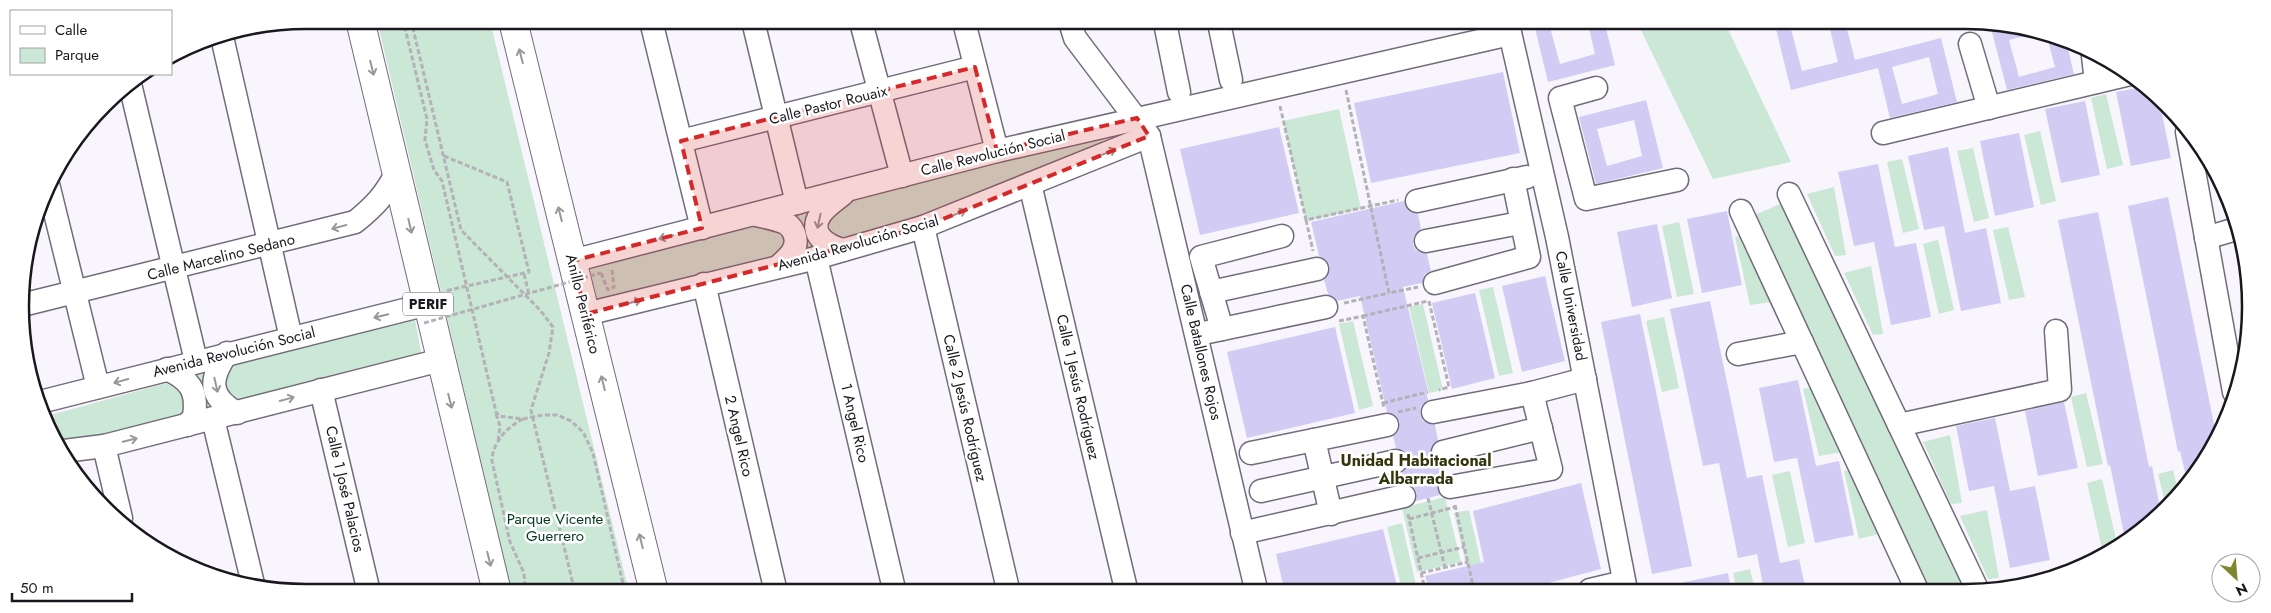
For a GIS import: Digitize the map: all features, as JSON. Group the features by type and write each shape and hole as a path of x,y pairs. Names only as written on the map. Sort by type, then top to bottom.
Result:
{"main road":[{"name":"PERIF","path":"362,29 397,172 426,307 441,360 495,584"},
{"name":"Anillo Periférico","path":"515,29 652,584"}],"street":[{"path":"654,29 702,228"},
{"path":"755,29 797,203"},
{"path":"863,29 878,93 902,176"},
{"path":"966,29 997,151"},
{"path":"1072,29 1075,38 1143,127 1169,113 1343,72 1509,29"},
{"path":"1166,29 1179,92"},
{"path":"1220,29 1231,80"},
{"name":"Calle Universidad","path":"1509,29 1557,237 1625,584"},
{"path":"223,41 292,338"},
{"path":"1970,44 1989,108"},
{"path":"2094,61 2096,82"},
{"name":"Calle Pastor Rouaix","path":"681,141 878,93 975,67"},
{"path":"1883,133 2120,76"},
{"path":"1527,106 1596,88"},
{"path":"132,91 196,361"},
{"path":"1560,98 1586,199 1677,180"},
{"name":"Calle Revolución Social","path":"572,261 997,151 1143,127"},
{"name":"Avenida Revolución Social","path":"586,314 816,258 923,227 1030,184 1143,127"},
{"name":"Calle Batallones Rojos","path":"1143,127 1197,334 1255,584"},
{"path":"2189,143 2232,381"},
{"name":"Calle Marcelino Sedano","path":"29,303 271,245 355,222 372,209 385,194 397,172"},
{"path":"1417,201 1542,173"},
{"path":"1432,292 1529,257 1520,223 1513,180"},
{"name":"Calle 1 Jesús Rodríguez","path":"1030,184 1125,584"},
{"name":"Calle Revolución Social","path":"843,250 830,247 822,242 818,233 817,222 820,214 848,190"},
{"path":"1789,194 1975,584"},
{"path":"51,197 98,387"},
{"path":"1741,211 1915,584"},
{"name":"Calle Revolución Social","path":"754,214 785,222 792,228 796,238 796,246 790,256 779,266"},
{"path":"1426,241 1520,223"},
{"name":"Calle 2 Jesús Rodríguez","path":"923,227 1007,584"},
{"path":"2206,238 2232,230"},
{"path":"1222,329 1201,257 1282,236"},
{"name":"1 Angel Rico","path":"816,258 893,584"},
{"path":"1211,292 1317,269"},
{"name":"2 Angel Rico","path":"704,284 774,584"},
{"name":"Avenida Revolución Social","path":"45,401 227,353 426,307"},
{"path":"1197,334 1326,307"},
{"path":"1899,425 2060,390 2056,331"},
{"path":"1738,354 1802,342"},
{"path":"227,353 216,368 214,377 215,387 227,407 237,412"},
{"path":"69,450 104,446 441,360"},
{"path":"167,369 184,377 195,397 194,417 187,425"},
{"path":"1428,403 1532,393 1585,379"},
{"name":"Calle 1 José Palacios","path":"321,390 367,584"},
{"path":"1447,497 1550,469 1532,393"},
{"path":"213,419 252,579"},
{"path":"1251,453 1314,440 1391,419"},
{"path":"1443,452 1540,428"},
{"path":"1314,440 1331,514"},
{"path":"104,446 120,512"},
{"path":"1262,491 1396,461"},
{"path":"1242,533 1412,498"}],"path":[{"path":"405,29 427,119 426,140 434,170 442,181 496,412 500,430 498,443"},
{"path":"413,29 461,230 540,310 553,327 549,353 531,410 573,584"},
{"path":"1343,72 1389,293"},
{"path":"1276,88 1306,220 1416,196 1417,201"},
{"path":"426,307 529,272 507,182 444,156"},
{"path":"426,307 529,294 600,273 608,290 614,287 612,268"},
{"path":"524,274 529,294"},
{"path":"1326,307 1389,293 1432,292"},
{"path":"1363,316 1432,292"},
{"path":"1391,419 1428,403 1449,387 1432,292"},
{"path":"496,412 499,416 506,418 523,419 549,414 564,417 578,426 588,440 593,453 623,584"},
{"path":"523,419 512,426 498,443 494,449 492,462 510,542 524,573 525,584"},
{"path":"1412,498 1447,497"},
{"path":"1409,519 1432,513 1447,497"},
{"path":"1428,498 1445,568"},
{"path":"1418,558 1464,547"},
{"path":"1421,573 1468,562"}],"highlighted area":[{"path":"975,67 997,151 1137,118 1149,136 923,227 586,314 572,261 702,228 681,141"}],"green space":[{"name":"Parque Vicente Guerrero","path":"379,29 492,29 627,584 510,584"},
{"path":"1640,29 1728,29 1791,162 1713,179"},
{"path":"2106,94 2123,165 2107,169 2091,98"},
{"path":"1339,109 1361,209 1306,221 1283,121"},
{"path":"1119,130 1029,189 599,317 585,269"},
{"path":"2040,131 2056,201 2041,205 2024,135"},
{"path":"1973,148 1989,218 1974,222 1957,151"},
{"path":"1902,159 1919,229 1903,233 1887,162"},
{"path":"1834,187 1846,255 1835,256 1807,194"},
{"path":"1785,202 1968,584 1924,584 1752,216"},
{"path":"1679,222 1694,294 1677,297 1662,226"},
{"path":"2008,227 2025,297 2009,300 1993,230"},
{"path":"1745,235 1777,301 1750,305 1735,237"},
{"path":"1938,240 1954,310 1939,314 1923,244"},
{"path":"1871,266 1883,334 1873,335 1844,273"},
{"path":"1493,287 1513,373 1499,376 1479,290"},
{"path":"1423,304 1443,390 1429,393 1409,307"},
{"path":"414,315 423,362 68,449 51,415"},
{"path":"1664,317 1679,388 1662,392 1646,321"},
{"path":"1353,321 1373,406 1359,410 1339,324"},
{"path":"1814,387 1847,451 1819,456 1803,389"},
{"path":"2086,393 2103,464 2087,467 2071,397"},
{"path":"1950,435 1962,503 1951,504 1923,442"},
{"path":"1854,470 1886,532 1859,539 1844,471"},
{"path":"2173,470 2177,486 2164,500 2158,474"},
{"path":"1790,471 1805,543 1788,547 1772,475"},
{"path":"2102,479 2116,539 2102,548 2087,483"},
{"path":"1445,497 1461,562 1417,572 1402,508"},
{"path":"1469,510 1486,584 1471,584 1454,513"},
{"path":"1987,510 1999,578 1988,579 1960,516"},
{"path":"1402,523 1416,584 1401,584 1387,527"},
{"path":"1750,569 1754,584 1736,584 1733,573"}],"building":[{"path":"1535,29 1550,29 1560,64 1595,54 1589,29 1606,29 1615,65 1548,82"},
{"path":"1776,29 1791,29 1802,71 1838,62 1830,29 1847,29 1855,60 1941,38 1957,102 1890,118 1878,68 1791,90","holes":["1929,57 1938,94 1902,104 1892,67"]},
{"path":"1992,30 2026,36 2009,40 2019,77 2055,67 2048,41 2068,49 2074,74 2007,90"},
{"path":"1503,72 1520,153 1371,183 1354,103"},
{"path":"2136,88 2161,110 2171,158 2131,166 2116,92"},
{"path":"1646,100 1663,168 1596,184 1579,117","holes":["1634,120 1642,156 1607,166 1597,129"]},
{"path":"2085,101 2100,175 2061,183 2045,109"},
{"path":"1279,127 1299,213 1200,235 1180,149"},
{"path":"2019,133 2034,207 1995,216 1980,141"},
{"path":"1948,147 1965,233 1986,228 2001,303 1961,311 1944,226 1924,230 1908,156"},
{"path":"1878,164 1895,247 1916,243 1931,317 1891,325 1874,242 1854,246 1838,172"},
{"path":"2168,197 2215,427 2186,475 2180,451 2178,452 2128,206"},
{"path":"1404,201 1408,210 1418,214 1421,229 1414,236 1413,244 1416,250 1427,254 1431,271 1425,274 1422,283 1403,287 1428,391 1426,391 1428,400 1421,407 1420,414 1423,421 1435,425 1438,440 1431,448 1430,455 1434,461 1444,465 1446,475 1438,483 1440,495 1416,501 1417,494 1414,487 1404,483 1402,472 1408,465 1409,458 1405,452 1396,448 1393,436 1399,430 1400,422 1396,416 1387,412 1360,296 1337,301 1328,294 1324,280 1329,273 1330,266 1326,260 1319,256 1311,222"},
{"path":"1727,211 1742,285 1702,293 1687,219"},
{"path":"2098,212 2149,467 2152,466 2159,505 2124,534 2110,465 2108,466 2058,220"},
{"path":"1657,224 1672,298 1632,307 1617,232"},
{"path":"1545,276 1565,361 1522,372 1502,286"},
{"path":"1475,293 1495,378 1452,389 1432,303"},
{"path":"1710,301 1747,478 1762,475 1780,563 1799,559 1805,584 1763,584 1757,554 1738,558 1719,463 1703,466 1670,309"},
{"path":"1640,314 1692,566 1652,574 1601,322"},
{"path":"1335,327 1355,413 1247,438 1227,352"},
{"path":"1798,380 1816,466 1839,461 1854,535 1815,543 1797,458 1774,462 1759,388"},
{"path":"2064,402 2078,468 2038,476 2025,411"},
{"path":"1995,418 2010,491 2035,486 2050,560 2010,568 1994,486 1969,491 1956,426"},
{"path":"1581,483 1601,569 1545,584 1427,584 1425,576 1484,562 1473,511"},
{"path":"1383,529 1397,584 1283,584 1276,554"},
{"path":"1728,573 1730,584 1676,584"}],"district":[{"name":"Unidad Habitacional Albarrada","path":"1416,469"}]}
